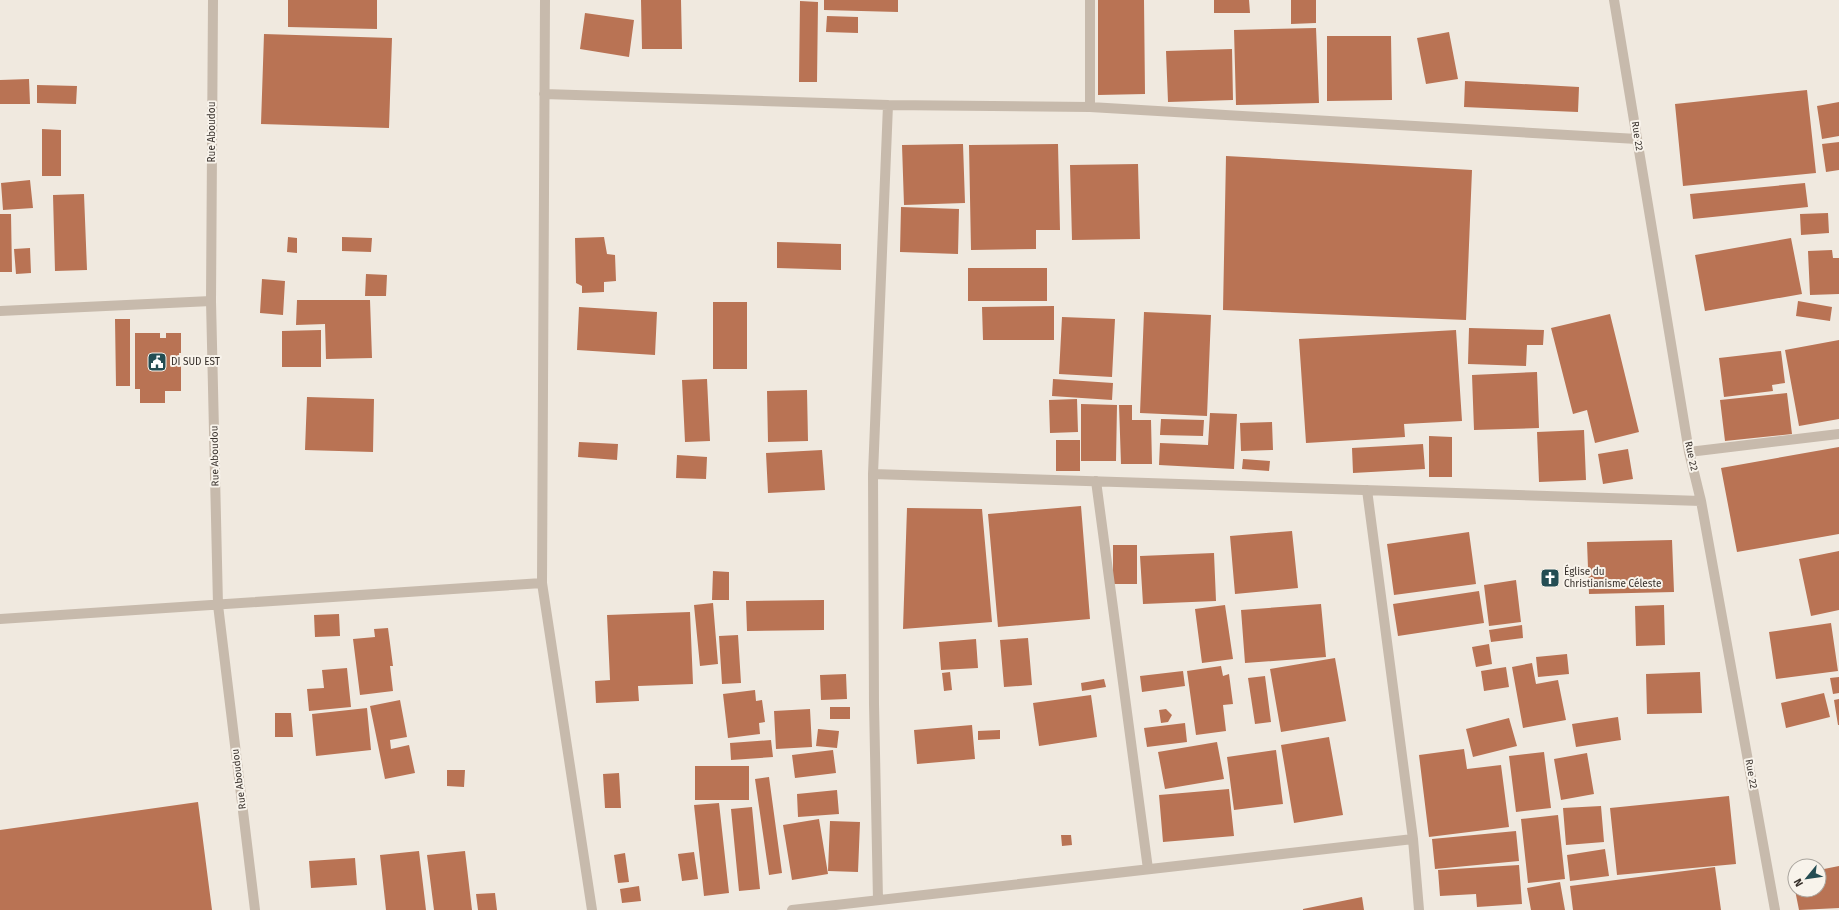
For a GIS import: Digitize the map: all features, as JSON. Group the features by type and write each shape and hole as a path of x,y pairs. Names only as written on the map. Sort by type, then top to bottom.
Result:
{"street":[{"name":"Rue Aboudou","path":"213,0 211,301 218,605 255,910"},
{"path":"545,0 542,583 592,910"},
{"path":"1090,0 1090,107"},
{"name":"Rue 22","path":"1614,0 1689,452 1701,502 1775,910"},
{"path":"544,94 888,105 1090,107 1637,139"},
{"path":"878,900 874,704 873,474 888,105"},
{"path":"0,311 211,301"},
{"path":"1689,452 1839,434"},
{"path":"873,474 1701,502"},
{"path":"1096,481 1148,869"},
{"path":"1367,490 1413,839 1419,910"},
{"path":"0,619 542,583"},
{"path":"792,910 1413,839"}],"building":[{"path":"288,0 377,0 377,29 288,27"},
{"path":"641,0 681,0 682,49 642,49"},
{"path":"824,0 898,0 898,12 824,10"},
{"path":"1098,0 1144,0 1145,94 1098,95"},
{"path":"1214,0 1249,0 1250,13 1214,13"},
{"path":"1291,0 1316,0 1316,23 1291,24"},
{"path":"800,1 818,2 817,82 799,82"},
{"path":"585,13 634,20 629,57 580,49"},
{"path":"827,16 858,17 858,33 826,32"},
{"path":"1316,28 1319,103 1236,105 1234,30"},
{"path":"1449,32 1458,79 1426,84 1417,38"},
{"path":"264,34 392,38 389,128 261,124"},
{"path":"1327,36 1391,36 1392,100 1327,101"},
{"path":"1232,49 1233,100 1168,102 1166,51"},
{"path":"29,79 30,104 0,104 0,80"},
{"path":"1465,81 1579,87 1578,112 1464,107"},
{"path":"37,85 77,86 76,104 37,103"},
{"path":"1807,90 1816,173 1683,186 1675,104"},
{"path":"1839,102 1839,136 1822,139 1817,106"},
{"path":"42,129 61,130 61,176 42,176"},
{"path":"1839,142 1839,170 1826,172 1822,144"},
{"path":"963,144 965,203 904,205 902,145"},
{"path":"1058,144 1060,230 1036,230 1036,249 971,250 969,145"},
{"path":"1226,156 1472,170 1466,320 1223,310"},
{"path":"1138,164 1140,239 1072,240 1070,165"},
{"path":"30,180 33,208 3,210 1,183"},
{"path":"1805,183 1808,207 1693,219 1690,194"},
{"path":"84,194 87,270 55,271 53,195"},
{"path":"901,207 959,209 958,254 900,252"},
{"path":"1828,213 1829,233 1801,235 1800,214"},
{"path":"0,214 11,214 12,272 0,272"},
{"path":"288,237 297,238 297,253 287,252"},
{"path":"342,237 372,238 371,252 342,251"},
{"path":"604,237 607,254 615,255 616,281 604,282 604,292 582,293 582,286 576,283 575,238"},
{"path":"1791,238 1802,294 1705,311 1695,255"},
{"path":"777,242 841,244 841,270 777,268"},
{"path":"30,248 31,273 16,274 14,249"},
{"path":"1832,250 1833,258 1839,258 1839,294 1810,295 1808,251"},
{"path":"968,268 1047,268 1047,301 968,301"},
{"path":"366,274 387,275 386,296 365,296"},
{"path":"262,279 285,281 283,315 260,313"},
{"path":"297,300 370,300 372,358 326,359 325,324 296,325"},
{"path":"1798,301 1832,307 1830,321 1796,316"},
{"path":"713,302 747,302 747,369 713,369"},
{"path":"1054,306 1054,340 983,340 982,307"},
{"path":"579,307 657,312 655,355 577,350"},
{"path":"1144,312 1211,315 1207,416 1140,413"},
{"path":"1610,314 1639,432 1595,443 1587,410 1573,414 1551,328"},
{"path":"1062,317 1115,319 1112,377 1059,374"},
{"path":"115,319 130,319 130,386 116,386"},
{"path":"1469,328 1544,330 1543,345 1527,345 1526,366 1468,364"},
{"path":"321,330 321,367 282,367 282,331"},
{"path":"1456,330 1462,421 1404,424 1405,437 1306,443 1299,339"},
{"path":"135,333 160,333 160,338 166,338 166,333 181,333 181,353 179,353 179,360 181,360 181,391 165,391 165,403 140,403 140,389 135,389"},
{"path":"1839,340 1839,419 1799,426 1785,350"},
{"path":"1781,351 1785,383 1772,385 1773,391 1724,397 1719,358"},
{"path":"1537,372 1539,428 1474,430 1472,375"},
{"path":"707,379 710,441 685,442 682,380"},
{"path":"1053,379 1113,383 1112,400 1052,396"},
{"path":"807,390 808,441 768,442 767,391"},
{"path":"1787,393 1792,434 1725,441 1720,400"},
{"path":"307,397 374,399 373,452 305,450"},
{"path":"1077,399 1078,432 1050,433 1049,400"},
{"path":"1081,404 1117,405 1116,461 1081,461"},
{"path":"1119,405 1132,405 1132,420 1151,420 1152,464 1121,464"},
{"path":"1210,413 1237,414 1234,469 1159,465 1160,443 1208,445"},
{"path":"1161,419 1204,420 1203,436 1160,435"},
{"path":"1272,422 1273,450 1241,451 1240,423"},
{"path":"1584,430 1586,480 1539,482 1537,432"},
{"path":"1429,436 1452,437 1452,477 1429,477"},
{"path":"1056,440 1080,440 1080,471 1056,471"},
{"path":"579,442 618,444 617,460 578,457"},
{"path":"1423,444 1425,469 1353,473 1352,448"},
{"path":"1839,447 1839,534 1737,552 1721,468"},
{"path":"1628,449 1633,479 1603,484 1598,454"},
{"path":"822,450 825,490 768,493 766,453"},
{"path":"677,455 707,457 706,479 676,478"},
{"path":"1243,459 1270,461 1269,471 1242,469"},
{"path":"1081,506 1090,619 998,627 988,514"},
{"path":"907,508 982,509 992,622 903,629"},
{"path":"1292,531 1298,588 1235,594 1230,536"},
{"path":"1469,532 1476,584 1394,595 1387,544"},
{"path":"1672,540 1674,592 1589,594 1587,542"},
{"path":"1113,545 1137,545 1137,584 1113,584"},
{"path":"1839,551 1839,610 1811,616 1799,559"},
{"path":"1214,553 1216,601 1143,604 1140,556"},
{"path":"713,571 729,572 729,600 712,600"},
{"path":"1516,580 1521,622 1489,626 1484,585"},
{"path":"1479,591 1484,623 1398,636 1393,604"},
{"path":"824,600 824,630 747,631 746,601"},
{"path":"713,603 718,664 700,666 694,605"},
{"path":"1321,604 1326,657 1245,663 1241,610"},
{"path":"1225,605 1233,659 1202,663 1195,609"},
{"path":"1664,605 1665,645 1636,646 1635,606"},
{"path":"690,612 693,684 638,686 639,701 596,703 595,681 610,680 607,615"},
{"path":"339,614 340,636 315,637 314,615"},
{"path":"1831,623 1838,671 1776,679 1769,632"},
{"path":"1522,625 1523,638 1491,642 1489,630"},
{"path":"388,628 393,666 390,666 393,691 360,695 353,639 375,637 374,629"},
{"path":"738,635 741,683 722,684 719,636"},
{"path":"1028,638 1032,685 1004,687 1000,640"},
{"path":"976,639 978,668 941,670 939,642"},
{"path":"1489,644 1492,664 1476,667 1472,647"},
{"path":"1567,654 1569,674 1538,677 1536,657"},
{"path":"1335,658 1346,721 1281,732 1270,669"},
{"path":"1532,663 1536,684 1558,680 1566,720 1523,728 1512,667"},
{"path":"1221,666 1223,676 1229,674 1233,704 1223,705 1226,731 1196,735 1187,671"},
{"path":"1506,667 1509,687 1484,691 1481,671"},
{"path":"347,668 351,707 309,711 307,689 324,688 322,670"},
{"path":"1183,671 1185,686 1142,692 1140,676"},
{"path":"950,672 952,690 944,691 942,673"},
{"path":"1700,672 1702,713 1647,714 1646,674"},
{"path":"846,674 847,699 821,700 820,675"},
{"path":"1265,676 1271,722 1255,724 1248,678"},
{"path":"1839,677 1839,693 1833,694 1830,678"},
{"path":"1104,679 1106,687 1082,691 1081,683"},
{"path":"755,690 756,701 762,700 765,722 759,723 760,734 728,738 723,694"},
{"path":"1824,693 1830,717 1786,728 1781,703"},
{"path":"1091,695 1097,737 1039,746 1033,703"},
{"path":"1839,699 1839,725 1838,725 1834,700"},
{"path":"400,700 407,737 390,740 391,749 409,745 415,773 385,779 370,706"},
{"path":"830,707 850,707 850,719 830,719"},
{"path":"367,708 371,750 316,756 312,714"},
{"path":"810,709 812,747 776,749 774,711"},
{"path":"1166,709 1172,715 1168,722 1161,723 1159,710"},
{"path":"275,713 291,713 293,737 275,737"},
{"path":"1618,717 1621,740 1576,747 1572,724"},
{"path":"1509,718 1517,746 1473,757 1466,729"},
{"path":"1185,723 1187,742 1147,747 1144,728"},
{"path":"972,725 975,759 917,764 914,730"},
{"path":"818,729 839,731 837,748 816,746"},
{"path":"1000,730 1000,739 978,740 978,731"},
{"path":"1329,737 1343,815 1294,823 1281,745"},
{"path":"771,740 773,757 731,760 730,743"},
{"path":"1217,742 1224,779 1165,789 1158,752"},
{"path":"1464,749 1467,769 1501,765 1509,827 1429,837 1419,755"},
{"path":"833,750 836,773 795,778 792,755"},
{"path":"1276,750 1283,804 1234,810 1227,757"},
{"path":"1544,752 1551,808 1516,812 1509,756"},
{"path":"1587,753 1594,794 1561,800 1554,759"},
{"path":"695,766 749,766 749,800 695,800"},
{"path":"447,770 465,770 464,787 447,786"},
{"path":"619,773 621,808 605,808 603,774"},
{"path":"769,777 782,873 769,875 755,779"},
{"path":"1229,789 1234,836 1163,842 1159,795"},
{"path":"837,790 839,814 798,817 797,794"},
{"path":"1729,796 1736,864 1617,875 1610,808"},
{"path":"198,802 212,910 0,910 0,830"},
{"path":"719,803 729,893 704,896 694,805"},
{"path":"1601,806 1604,842 1566,845 1563,808"},
{"path":"752,807 760,889 739,891 731,809"},
{"path":"1558,815 1565,879 1528,883 1521,819"},
{"path":"819,819 828,874 792,880 783,825"},
{"path":"830,821 860,822 858,872 828,871"},
{"path":"1516,831 1519,861 1435,869 1432,839"},
{"path":"1061,835 1071,835 1072,845 1062,846"},
{"path":"1605,849 1609,876 1570,881 1567,855"},
{"path":"419,851 426,910 386,910 380,855"},
{"path":"465,851 472,910 434,910 427,855"},
{"path":"694,852 698,879 682,881 678,854"},
{"path":"625,853 629,882 618,883 614,855"},
{"path":"355,858 357,885 311,888 309,861"},
{"path":"1519,865 1522,904 1477,907 1476,894 1440,896 1438,870"},
{"path":"1839,866 1839,908 1799,910 1797,898 1827,898 1827,868"},
{"path":"1715,867 1721,910 1573,910 1570,886"},
{"path":"1560,882 1565,910 1531,910 1527,888"},
{"path":"639,886 641,901 622,903 620,889"},
{"path":"495,893 497,910 478,910 476,894"},
{"path":"1362,897 1364,910 1303,910 1303,909"}],"place":[{"name":"DI SUD EST","path":"157,362"},
{"name":"Église du Christianisme Céleste","path":"1550,578"}]}
